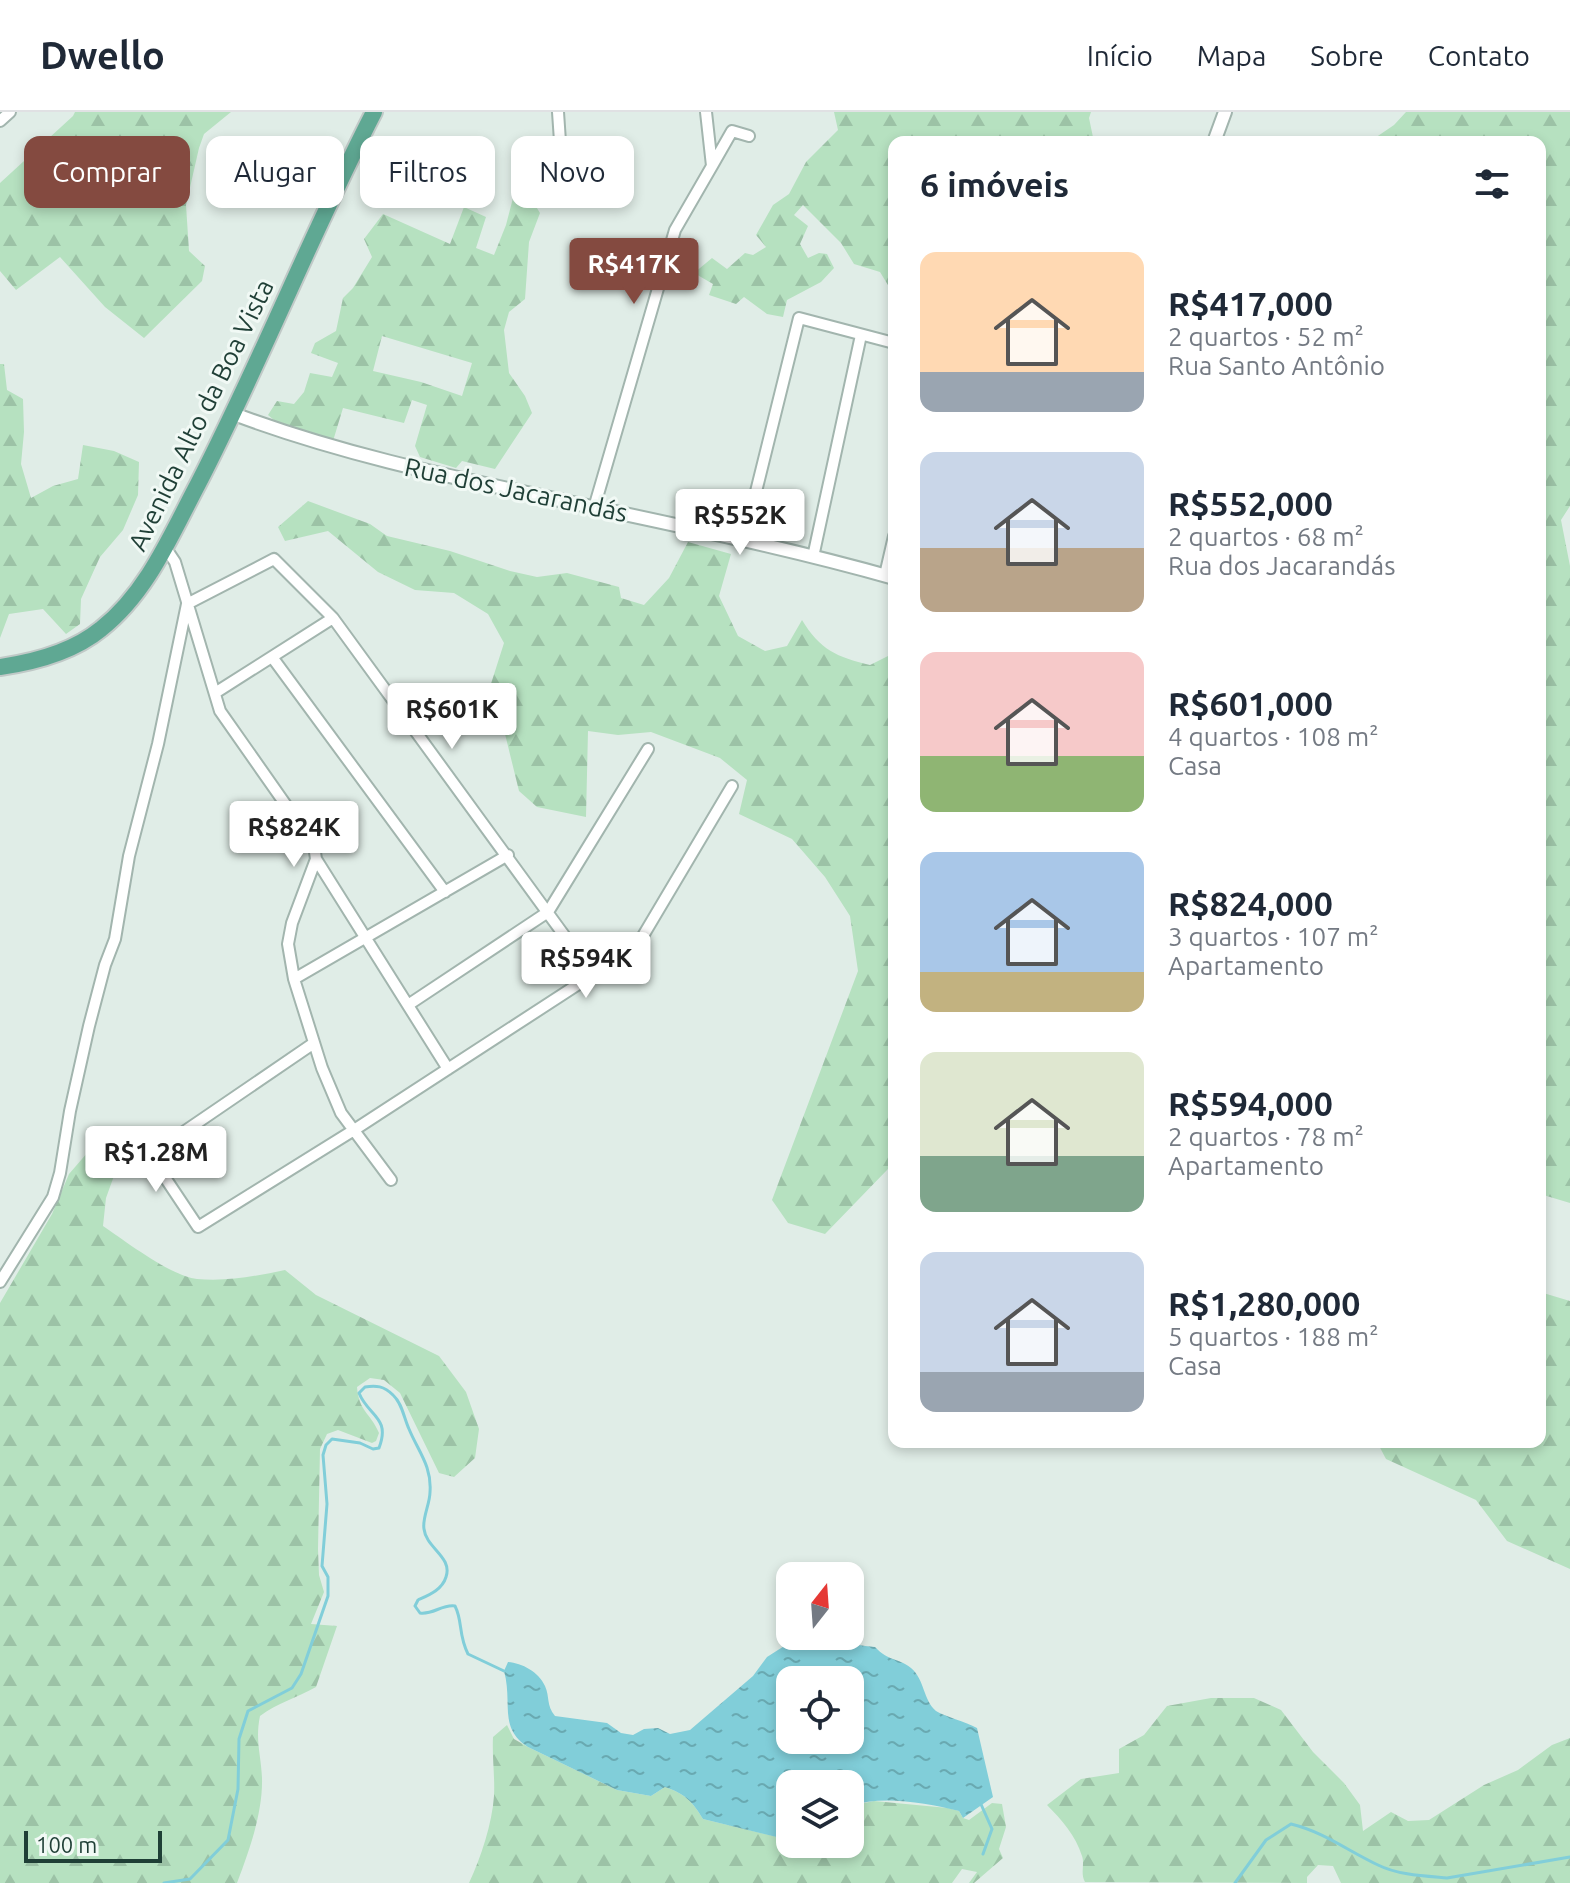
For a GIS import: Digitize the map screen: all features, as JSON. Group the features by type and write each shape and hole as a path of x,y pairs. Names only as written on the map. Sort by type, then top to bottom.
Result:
{"main road":[{"name":"Avenida Alto da Boa Vista","path":"0,667 46,657 74,645 101,629 136,593 165,547 234,414 374,112"}],"street":[{"path":"0,121 10,112"},
{"path":"558,112 560,136"},
{"path":"706,112 712,166"},
{"path":"1216,136 1225,112"},
{"path":"594,508 675,230 732,131 749,136"},
{"path":"744,540 799,318 888,342"},
{"path":"813,557 861,335"},
{"name":"Rua dos Jacarandás","path":"234,414 301,439 380,461 744,540 888,576"},
{"path":"165,547 175,562 220,711 314,845 316,859 448,1069"},
{"path":"187,604 274,559 333,618 593,975"},
{"path":"0,1282 53,1197 60,1173 83,1054 105,965 115,939 129,856 158,744 187,604"},
{"path":"215,693 333,618"},
{"path":"272,657 445,892"},
{"path":"408,1005 548,912 648,749"},
{"path":"314,1043 150,1155 198,1227 354,1130 637,946 732,786"},
{"path":"294,979 508,855"},
{"path":"316,859 292,923 288,944 294,979 341,1113 391,1180"}],"green space":[{"path":"75,112 231,112 204,134 190,187 190,136 51,136"},
{"path":"834,112 1091,112 1089,118 1093,136 888,136 888,285 880,272 854,264 841,243 803,205 794,215 808,226 800,244 808,258 819,253 827,254 834,268 821,282 787,300 783,317 767,314 744,297 736,304 709,295 713,284 694,273 712,258 727,269 745,253 753,255 766,247 756,235 773,205 789,194 806,162 838,130"},
{"path":"1406,112 1570,112 1570,506 1561,520 1570,566 1570,1203 1546,1196 1546,136 1378,136"},
{"path":"24,161 24,208 186,208 189,251 205,266 202,281 144,338 105,307 60,257 16,290 0,271 0,183"},
{"path":"511,206 537,208 540,213 529,242 525,299 509,312 504,330 509,373 525,396 532,413 495,469 462,461 456,468 420,457 415,446 427,405 412,400 404,423 343,408 333,441 275,421 268,415 277,401 294,404 304,392 310,373 332,377 338,363 311,353 315,343 336,331 343,298 372,257 364,239 383,214 450,244 466,208 486,217 476,248 494,255","holes":["382,336 472,363 462,396 373,371"]},
{"path":"0,364 4,364 7,390 23,399 21,464 31,498 53,486 78,479 83,445 114,451 139,462 138,495 123,530 100,557 81,599 80,624 66,634 43,609 9,614 0,638"},
{"path":"308,501 370,524 387,536 537,577 567,573 619,587 621,598 644,605 669,578 688,542 731,554 719,596 738,636 765,651 787,646 802,620 816,639 839,655 870,665 888,656 888,1169 825,1234 788,1223 772,1200 858,971 850,916 825,877 792,839 739,814 747,780 720,758 651,732 618,735 588,731 586,817 537,807 519,791 505,734 489,690 504,643 488,614 454,593 415,590 378,572 328,531 285,541 278,527"},
{"path":"109,1147 119,1162 106,1198 103,1226 174,1272 197,1279 230,1279 285,1270 316,1295 439,1356 466,1392 479,1429 475,1458 454,1477 439,1473 400,1393 384,1380 370,1378 357,1387 362,1407 379,1433 376,1441 372,1443 338,1430 327,1434 320,1449 318,1549 319,1575 324,1592 311,1624 337,1626 316,1687 260,1716 260,1805 237,1883 0,1883 0,1303 52,1214 69,1174 88,1152"},
{"path":"1546,1294 1570,1301 1570,1569 1507,1541 1476,1500 1386,1459 1380,1448 1546,1448"},
{"path":"1211,1698 1254,1698 1281,1710 1360,1805 1363,1831 1391,1812 1408,1821 1429,1820 1484,1785 1518,1770 1552,1745 1570,1738 1570,1883 1341,1883 1333,1866 1318,1865 1307,1877 1307,1883 1085,1882 1083,1859 1076,1842 1047,1805 1081,1779 1119,1773 1119,1749 1144,1735 1167,1706"},
{"path":"507,1725 514,1739 617,1790 651,1796 665,1787 678,1792 703,1819 776,1837 776,1858 864,1858 864,1803 874,1801 948,1808 959,1811 963,1818 969,1820 992,1803 1002,1804 1006,1827 999,1849 1003,1858 974,1883 969,1883 977,1872 962,1869 952,1883 469,1883 493,1807 493,1737"}],"water":[{"path":"864,1645 875,1647 916,1673 936,1711 977,1728 993,1797 963,1818 959,1811 932,1805 904,1801 864,1803 864,1770 776,1770 776,1837 703,1819 678,1792 665,1787 651,1796 617,1790 528,1747 513,1732 510,1723 504,1671 508,1662 524,1666 539,1676 555,1716 607,1723 621,1733 633,1735 644,1729 658,1728 670,1734 690,1730 753,1676 767,1657 778,1650 864,1650"}],"waterway":[{"path":"164,1883 190,1879 228,1840 238,1789 239,1739 248,1711 292,1688 301,1674 328,1596 328,1577 322,1566 327,1504 323,1455 326,1445 332,1439 360,1443 373,1449 379,1448 382,1438 380,1423 359,1393 365,1387 383,1388 396,1398 429,1474 430,1497 424,1529 447,1570 446,1577 435,1592 418,1600 415,1606 420,1613 455,1606 468,1654 504,1671"},
{"path":"980,1802 992,1829 983,1854"},
{"path":"1235,1883 1266,1840 1291,1824 1325,1837 1386,1868 1420,1876 1447,1878 1570,1857"}]}
